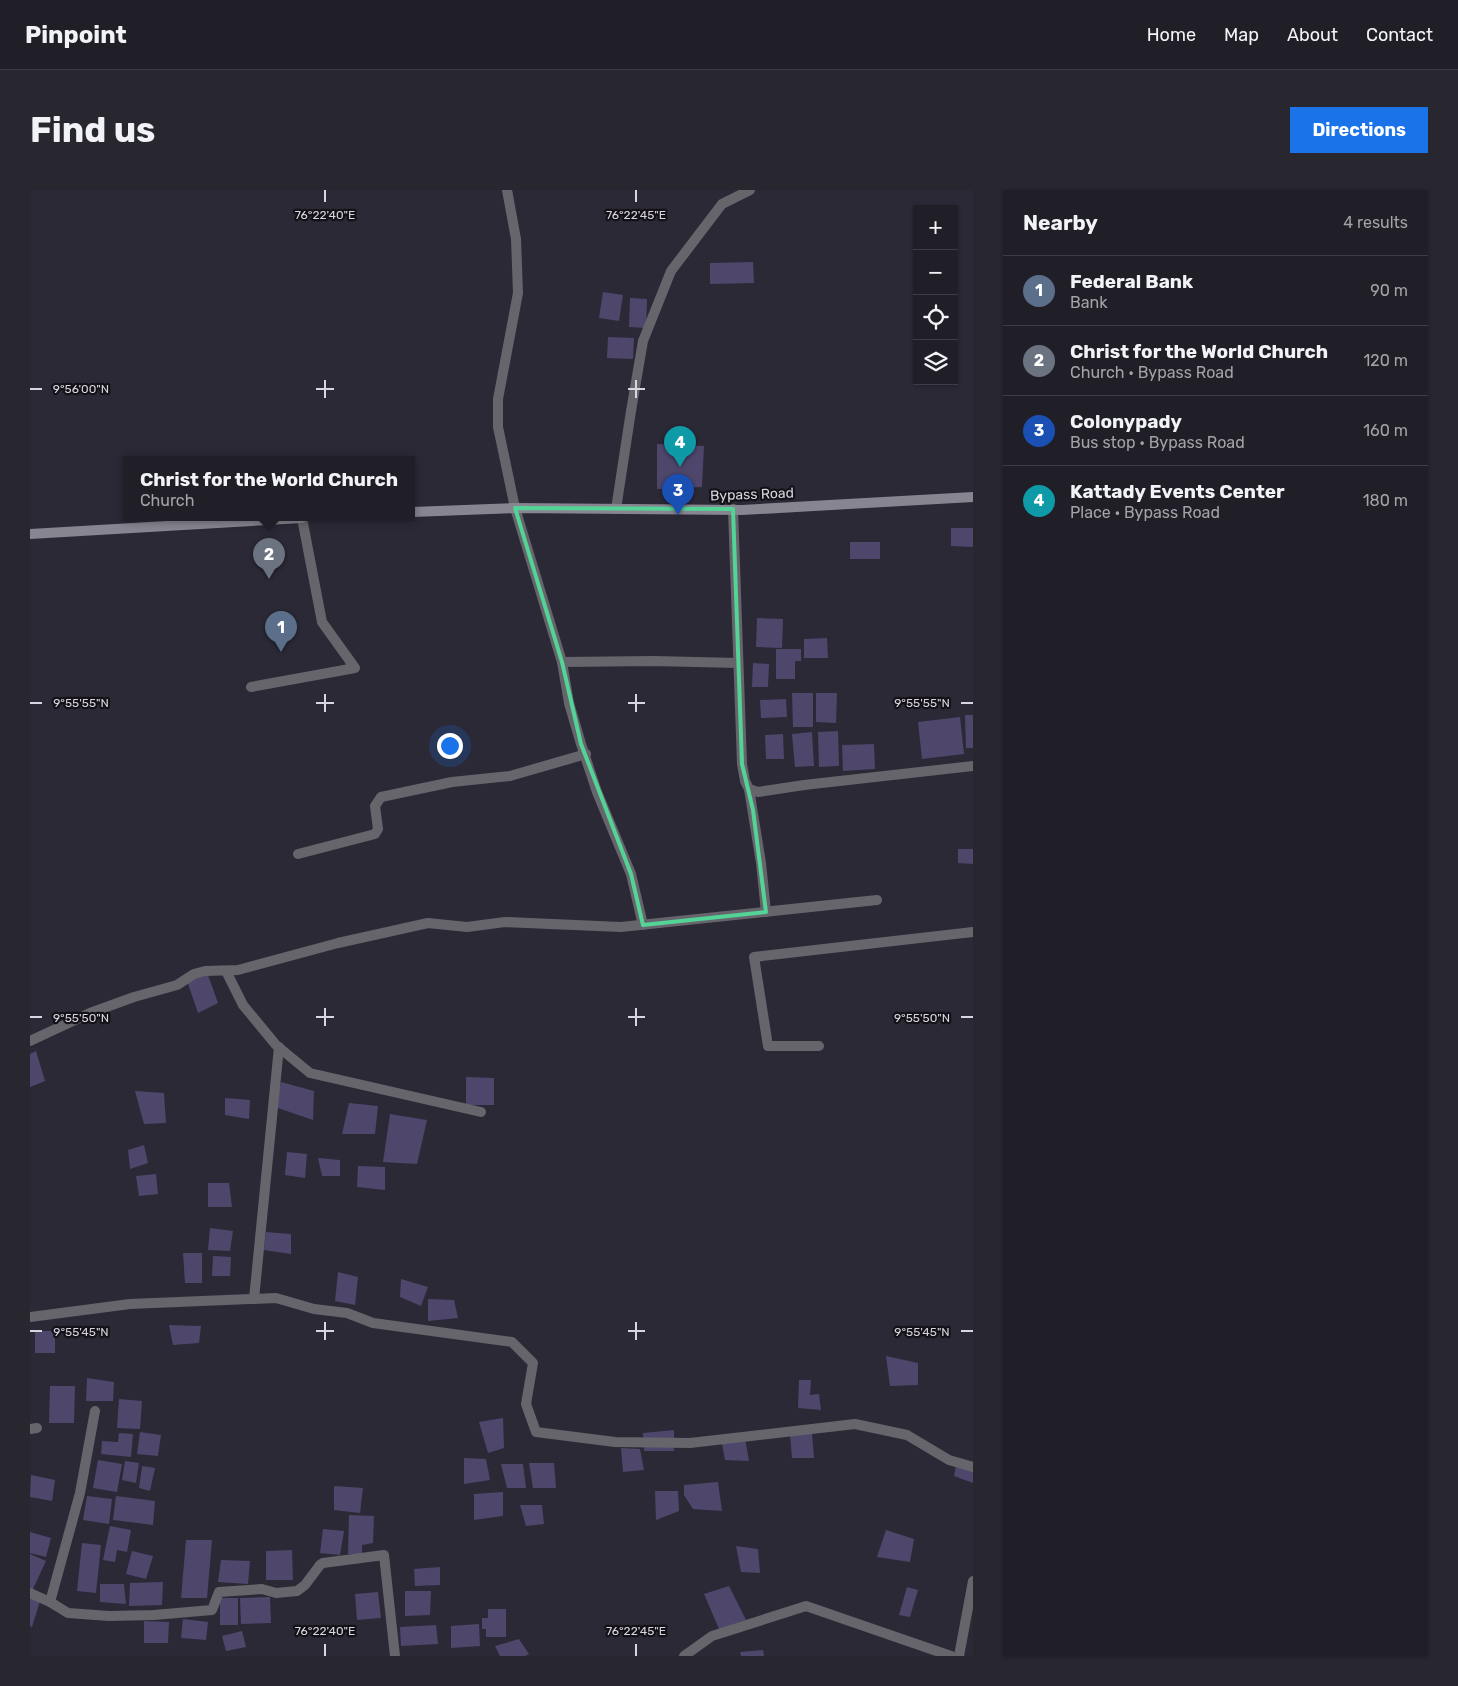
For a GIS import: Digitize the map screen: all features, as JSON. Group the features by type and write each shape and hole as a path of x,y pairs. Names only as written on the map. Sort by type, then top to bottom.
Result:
{"main road":[{"name":"Bypass Road","path":"415,512 515,508 733,509 973,497"},
{"path":"30,534 251,521"}],"street":[{"path":"507,190 516,239 518,293 497,414 501,446 515,508 562,662 569,703 596,792 631,874 643,925"},
{"path":"616,509 643,341 671,271 722,204 750,190"},
{"path":"733,509 742,764 745,781 749,789 761,863 766,912"},
{"path":"251,687 355,668 322,622 303,521"},
{"path":"562,662 653,661 738,663"},
{"path":"298,854 375,834 378,829 375,806 382,797 452,782 510,776 586,754"},
{"path":"749,789 758,792 804,784 973,766"},
{"path":"30,1041 90,1013 134,997 177,985 194,974 205,971 238,970 338,943 428,923 467,927 506,922 621,927 878,900"},
{"path":"819,1046 768,1046 754,957 973,932"},
{"path":"226,971 243,1005 279,1047 310,1073 481,1112"},
{"path":"254,1299 279,1047"},
{"path":"30,1317 130,1304 276,1298 314,1309 346,1313 373,1323 512,1342 533,1364 526,1404 536,1432 615,1442 690,1443 752,1434 856,1424 907,1435 949,1460 973,1467"},
{"path":"50,1602 80,1493 95,1411"},
{"path":"30,1593 68,1613 109,1616 154,1615 212,1610 219,1592 262,1589 276,1593 297,1591 306,1585 323,1563 384,1555 395,1656"},
{"path":"958,1656 973,1580"},
{"path":"684,1656 712,1636 806,1606 951,1656"}],"highlighted area":[{"path":"515,508 733,509 742,764 753,810 766,912 643,925 631,874 581,744 562,662"}],"building":[{"path":"753,262 754,283 710,284 710,263"},
{"path":"603,292 623,295 619,321 599,318"},
{"path":"630,298 647,299 646,328 629,327"},
{"path":"608,337 634,338 633,359 607,358"},
{"path":"657,444 704,446 702,487 657,489"},
{"path":"951,528 973,528 973,547 951,546"},
{"path":"850,542 880,542 880,559 850,559"},
{"path":"757,618 783,619 782,648 756,647"},
{"path":"827,638 828,658 804,658 804,639"},
{"path":"776,649 801,649 801,661 795,661 795,679 776,679"},
{"path":"753,663 769,664 768,687 752,687"},
{"path":"792,693 813,693 813,727 793,727"},
{"path":"816,693 837,693 836,723 816,722"},
{"path":"786,699 787,717 761,718 760,700"},
{"path":"965,715 973,715 973,748 966,748"},
{"path":"960,717 964,754 922,759 918,722"},
{"path":"838,731 839,766 819,767 818,732"},
{"path":"812,732 814,766 795,767 792,734"},
{"path":"783,734 784,759 766,759 765,735"},
{"path":"874,744 875,769 843,771 842,745"},
{"path":"958,849 973,849 973,864 958,863"},
{"path":"208,975 218,1003 198,1013 187,981"},
{"path":"36,1051 45,1081 30,1087 30,1054"},
{"path":"466,1077 494,1078 494,1105 466,1105"},
{"path":"281,1082 314,1091 313,1120 275,1107"},
{"path":"135,1091 164,1093 166,1123 144,1124"},
{"path":"225,1098 250,1100 249,1119 225,1115"},
{"path":"349,1103 378,1106 375,1134 342,1134"},
{"path":"390,1114 427,1120 417,1164 383,1162"},
{"path":"144,1145 148,1163 130,1169 128,1150"},
{"path":"287,1152 307,1154 305,1178 285,1175"},
{"path":"318,1158 340,1160 340,1176 322,1176"},
{"path":"358,1166 385,1167 385,1190 357,1187"},
{"path":"156,1174 158,1194 139,1196 136,1176"},
{"path":"208,1183 229,1183 232,1207 208,1207"},
{"path":"210,1228 233,1231 230,1251 208,1250"},
{"path":"266,1232 291,1234 291,1254 264,1250"},
{"path":"183,1253 202,1253 202,1283 185,1283"},
{"path":"213,1256 231,1257 230,1276 212,1276"},
{"path":"338,1272 358,1277 355,1305 335,1301"},
{"path":"401,1279 428,1287 421,1306 400,1297"},
{"path":"428,1299 454,1300 458,1318 428,1321"},
{"path":"169,1325 201,1326 199,1343 173,1345"},
{"path":"35,1331 55,1331 55,1353 35,1353"},
{"path":"886,1356 918,1363 918,1385 890,1386"},
{"path":"87,1378 114,1382 113,1401 86,1401"},
{"path":"799,1380 811,1380 810,1395 819,1394 821,1410 798,1408"},
{"path":"50,1386 75,1386 74,1423 49,1423"},
{"path":"119,1399 142,1401 140,1429 117,1428"},
{"path":"503,1418 504,1448 488,1453 479,1422"},
{"path":"674,1430 674,1451 644,1451 643,1433"},
{"path":"140,1432 161,1435 158,1456 137,1454"},
{"path":"119,1433 133,1434 131,1457 101,1454 102,1441 118,1442"},
{"path":"812,1433 814,1458 792,1458 790,1435"},
{"path":"745,1438 749,1461 725,1460 721,1439"},
{"path":"621,1448 640,1449 644,1470 623,1472"},
{"path":"464,1458 486,1459 490,1480 464,1484"},
{"path":"98,1460 122,1464 117,1492 93,1488"},
{"path":"125,1461 139,1463 136,1483 122,1480"},
{"path":"529,1463 554,1463 556,1488 533,1488"},
{"path":"501,1464 523,1464 526,1488 507,1488"},
{"path":"956,1465 973,1469 973,1483 954,1476"},
{"path":"142,1466 155,1468 150,1491 139,1488"},
{"path":"31,1475 55,1480 52,1501 30,1497"},
{"path":"718,1482 722,1511 693,1509 684,1495 684,1485"},
{"path":"334,1486 363,1488 360,1513 334,1510"},
{"path":"655,1491 678,1491 679,1511 656,1520"},
{"path":"503,1492 503,1516 474,1520 474,1494"},
{"path":"87,1496 112,1499 109,1524 83,1520"},
{"path":"116,1496 155,1501 153,1525 113,1520"},
{"path":"520,1505 542,1505 544,1524 526,1526"},
{"path":"349,1515 374,1516 373,1543 362,1545 362,1555 348,1554"},
{"path":"110,1526 131,1530 127,1552 117,1550 115,1562 103,1560"},
{"path":"323,1529 344,1531 340,1555 320,1553"},
{"path":"886,1530 914,1539 910,1562 877,1557"},
{"path":"30,1532 51,1538 46,1557 30,1553"},
{"path":"186,1540 212,1540 207,1598 181,1598"},
{"path":"82,1543 101,1545 96,1593 77,1591"},
{"path":"736,1546 758,1549 760,1573 741,1572"},
{"path":"292,1550 293,1580 266,1580 266,1551"},
{"path":"132,1551 153,1556 146,1579 126,1574"},
{"path":"30,1554 46,1561 33,1589 30,1588"},
{"path":"221,1560 250,1561 248,1584 218,1582"},
{"path":"440,1567 440,1585 415,1586 414,1569"},
{"path":"163,1582 162,1605 129,1606 130,1583"},
{"path":"100,1584 124,1584 126,1604 100,1602"},
{"path":"729,1586 746,1620 719,1629 704,1594"},
{"path":"907,1587 918,1590 910,1617 899,1615"},
{"path":"405,1591 431,1591 430,1615 405,1616"},
{"path":"378,1592 381,1618 357,1620 355,1594"},
{"path":"270,1597 271,1623 241,1624 240,1598"},
{"path":"30,1598 40,1601 32,1627 30,1626"},
{"path":"220,1598 238,1598 238,1625 220,1625"},
{"path":"488,1609 506,1609 506,1637 486,1637 486,1629 482,1629 482,1618 488,1618"},
{"path":"183,1619 208,1622 206,1640 181,1638"},
{"path":"144,1621 169,1622 168,1643 144,1643"},
{"path":"479,1624 480,1646 451,1648 451,1626"},
{"path":"436,1625 438,1644 401,1646 400,1627"},
{"path":"242,1631 246,1647 226,1651 222,1636"},
{"path":"519,1639 529,1654 525,1656 500,1656 495,1646"},
{"path":"763,1650 764,1656 741,1656 740,1652"}],"place":[{"name":"Kattady Events Center","path":"680,467"},
{"name":"Colonypady","path":"678,515"},
{"name":"Christ for the World Church","path":"269,579"},
{"name":"Federal Bank","path":"281,652"}]}
